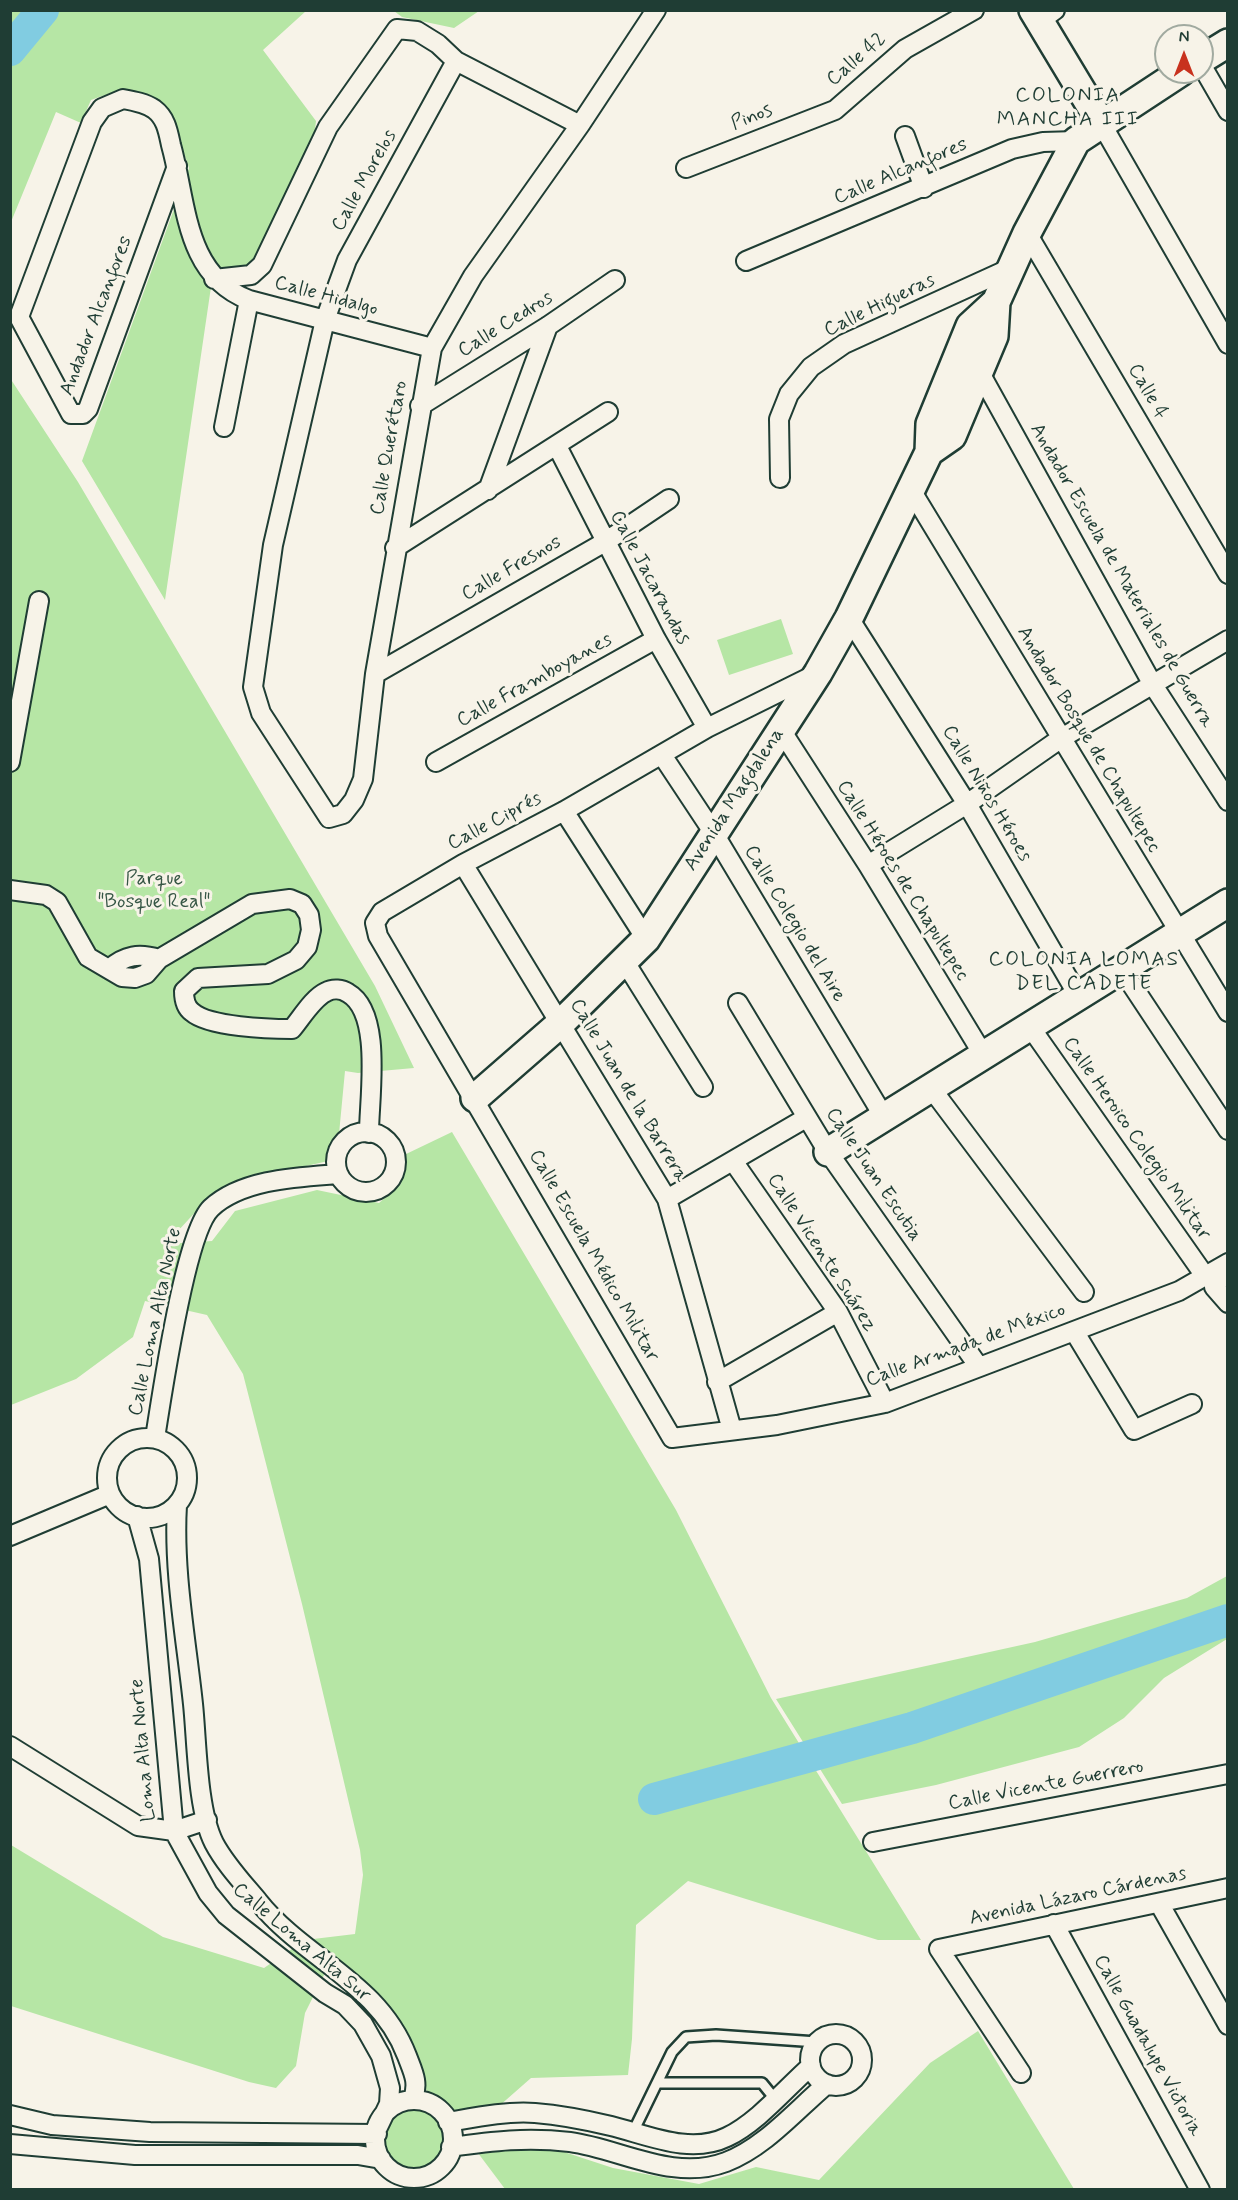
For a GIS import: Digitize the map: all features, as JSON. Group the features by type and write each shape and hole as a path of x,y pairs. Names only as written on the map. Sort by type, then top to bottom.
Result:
{"main road":[{"path":"1043,14 1101,123"},
{"path":"1214,51 1227,43"},
{"name":"Avenida Magdalena","path":"475,1098 561,1023 646,939 713,832 818,673 849,618 929,452 930,424 970,326 996,302 1028,233 1076,141 1162,84"},
{"name":"Avenida Magdalena","path":"929,452 952,436 994,336 996,302"},
{"path":"828,1152 1031,1028 1227,903"}],"street":[{"name":"Calle Querétaro","path":"261,713 328,818 343,814 354,800 363,779 375,674 420,406 432,348 473,276 580,125 656,10"},
{"name":"Calle 42","path":"835,110 904,48 974,10"},
{"path":"214,279 251,275 262,265 328,127 397,28 417,32 438,44 456,61 580,125"},
{"name":"Calle Morelos","path":"261,713 253,687 273,546 325,320 347,260 456,61"},
{"path":"1212,84 1227,111"},
{"name":"Andador Alcanfores","path":"177,166 88,409 83,414 71,414 21,326 19,317 92,122 102,108 113,101 123,99 154,110 165,121 177,166 195,248 214,279"},
{"name":"Pinos","path":"686,168 835,110"},
{"path":"1101,123 1227,344"},
{"path":"904,136 924,188"},
{"name":"Calle Alcanfores","path":"746,261 1012,150 1043,142 1076,141"},
{"name":"Calle 4","path":"1028,233 1227,574"},
{"name":"Calle Higueras","path":"780,478 779,419 789,394 811,367 844,344 978,285 1013,267"},
{"name":"Calle Hidalgo","path":"214,279 224,288 249,300 432,348"},
{"name":"Calle Cedros","path":"420,406 548,326 615,280"},
{"path":"224,427 249,300"},
{"path":"488,490 548,326"},
{"name":"Andador Escuela de Materiales de Guerra","path":"980,371 1153,685 1227,801"},
{"path":"396,548 608,412"},
{"name":"Calle Jacarandas","path":"556,446 656,639 707,728"},
{"name":"Andador Bosque de Chapultepec","path":"911,490 1227,1012"},
{"name":"Calle Fresnos","path":"375,674 605,542 669,499"},
{"path":"10,762 39,601"},
{"name":"Calle Niños Héroes","path":"849,618 967,804 1078,997"},
{"name":"Calle Framboyanes","path":"436,762 656,639"},
{"path":"868,865 967,804 1060,739 1227,640"},
{"name":"Calle Ciprés","path":"475,1098 378,936 375,923 382,912 463,864 662,756 707,728 818,673"},
{"name":"Calle Héroes de Chapultepec","path":"781,730 868,865 984,1056"},
{"name":"Calle Colegio del Aire","path":"662,756 713,832 885,1117"},
{"path":"564,811 646,939"},
{"name":"Calle Juan de la Barrera","path":"463,864 668,1199 732,1430"},
{"path":"10,890 46,895 57,902 88,957 109,969 119,960 131,956 159,959 252,904 290,899 302,904 309,915 311,930 307,947 296,960 268,974 198,978 184,991 184,1002 190,1011 202,1019 271,1029 292,1029 327,992 336,989 346,991 358,1000 371,1038 369,1133"},
{"path":"625,962 703,1087"},
{"path":"1122,970 1227,1130"},
{"name":"Calle Juan Escutia","path":"738,1003 828,1152 981,1374"},
{"name":"Calle Heroico Colegio Militar","path":"1031,1028 1205,1276"},
{"path":"932,1088 1084,1292"},
{"name":"Calle Escuela Médico Militar","path":"475,1098 672,1438"},
{"path":"668,1199 806,1118"},
{"path":"369,1133 387,1141 396,1160 391,1178 378,1190 359,1191 343,1182 338,1174 337,1154 341,1145 358,1134 369,1133"},
{"name":"Calle Vicente Suárez","path":"733,1161 838,1312 885,1403"},
{"name":"Calle Loma Alta Norte","path":"155,1438 185,1279 200,1223 211,1209 226,1198 250,1189 307,1177 338,1174"},
{"path":"1226,1264 1227,1271 1214,1287 1227,1303"},
{"name":"Calle Armada de México","path":"672,1438 777,1425 885,1403 981,1374 1010,1355 1179,1291 1226,1264"},
{"path":"717,1382 838,1312"},
{"path":"1074,1330 1134,1430 1192,1404"},
{"path":"174,1831 207,1820 175,1540 177,1505 187,1483 183,1460 166,1442 155,1438 130,1441 120,1448 108,1469 110,1494 126,1512 137,1516 158,1516 177,1505"},
{"path":"10,1536 110,1494"},
{"name":"Loma Alta Norte","path":"10,1746 138,1826 174,1831 149,1559 137,1516"},
{"name":"Calle Vicente Guerrero","path":"873,1842 1227,1774"},
{"name":"Calle Loma Alta Sur","path":"207,1820 214,1842 271,1917 364,1991 384,2013 400,2038 418,2085 413,2099"},
{"name":"Calle Loma Alta Sur","path":"174,1831 207,1893 226,1915 325,1993 345,2005 363,2024 381,2056 390,2088 389,2104 377,2131"},
{"name":"Avenida Lázaro Cárdenas","path":"1022,2073 939,1949 1227,1888"},
{"path":"1159,1903 1227,2025"},
{"name":"Calle Guadalupe Victoria","path":"1054,1924 1200,2190"},
{"path":"841,2034 856,2042 863,2058 862,2067 852,2081 844,2085 827,2084 814,2074 811,2066 812,2049 817,2042 824,2036 841,2034"},
{"path":"448,2122 501,2114 533,2113 582,2120 680,2144 702,2144 726,2138 744,2126 811,2066"},
{"path":"452,2147 502,2139 541,2139 603,2149 659,2165 702,2167 725,2163 756,2147 827,2084"},
{"path":"10,2144 135,2155 358,2155 381,2159 407,2184 430,2175 447,2159 452,2147 448,2122 440,2110 428,2102 413,2099 392,2107 377,2131 381,2159"},
{"path":"10,2115 52,2125 150,2132 377,2131"}],"lane":[{"path":"633,2132 672,2052 686,2037 716,2035 817,2042"},
{"path":"657,2083 762,2083 775,2098"}],"green space":[{"path":"11,11 306,11 263,50 316,121 313,147 260,282 237,287 211,287 165,600 82,461 189,168 169,110 131,93 123,92 103,96 91,100 81,123 56,112 11,222"},
{"path":"394,11 479,11 454,28 402,17"},
{"name":"Parque \"Bosque Real\"","path":"10,378 78,482 375,986 414,1068 358,1073 345,1071 339,1134 328,1161 267,1175 200,1207 166,1244 212,1241 235,1211 317,1190 379,1203 401,1184 404,1155 452,1132 676,1510 771,1698 921,1940 878,1940 688,1881 636,1925 632,2039 628,2075 531,2078 498,2107 451,2111 424,2088 396,2016 333,1957 305,2013 296,2066 276,2088 249,2082 11,2006 11,1845 163,1937 264,1968 305,1940 355,1934 363,1875 360,1850 302,1604 243,1374 207,1315 145,1301 133,1337 76,1379 11,1405"},
{"path":"781,619 793,654 729,675 717,640"},
{"path":"1227,1576 1227,1639 1164,1678 1124,1718 1079,1747 936,1785 842,1804 776,1699 1035,1642 1187,1598"},
{"path":"978,2031 1074,2189 505,2189 478,2153 492,2146 549,2147 613,2168 699,2184 756,2167 819,2180 930,2063"},
{"path":"408,2107 420,2107 437,2116 444,2127 446,2139 444,2151 437,2162 420,2171 408,2171 396,2166 387,2157 382,2145 382,2133 387,2121 396,2112"}],"waterway":[{"path":"10,50 43,10"},
{"path":"654,1799 912,1728 1228,1620"}],"district":[{"name":"COLONIA MANCHA III","path":"1068,109"},
{"name":"COLONIA LOMAS DEL CADETE","path":"1084,973"}]}
